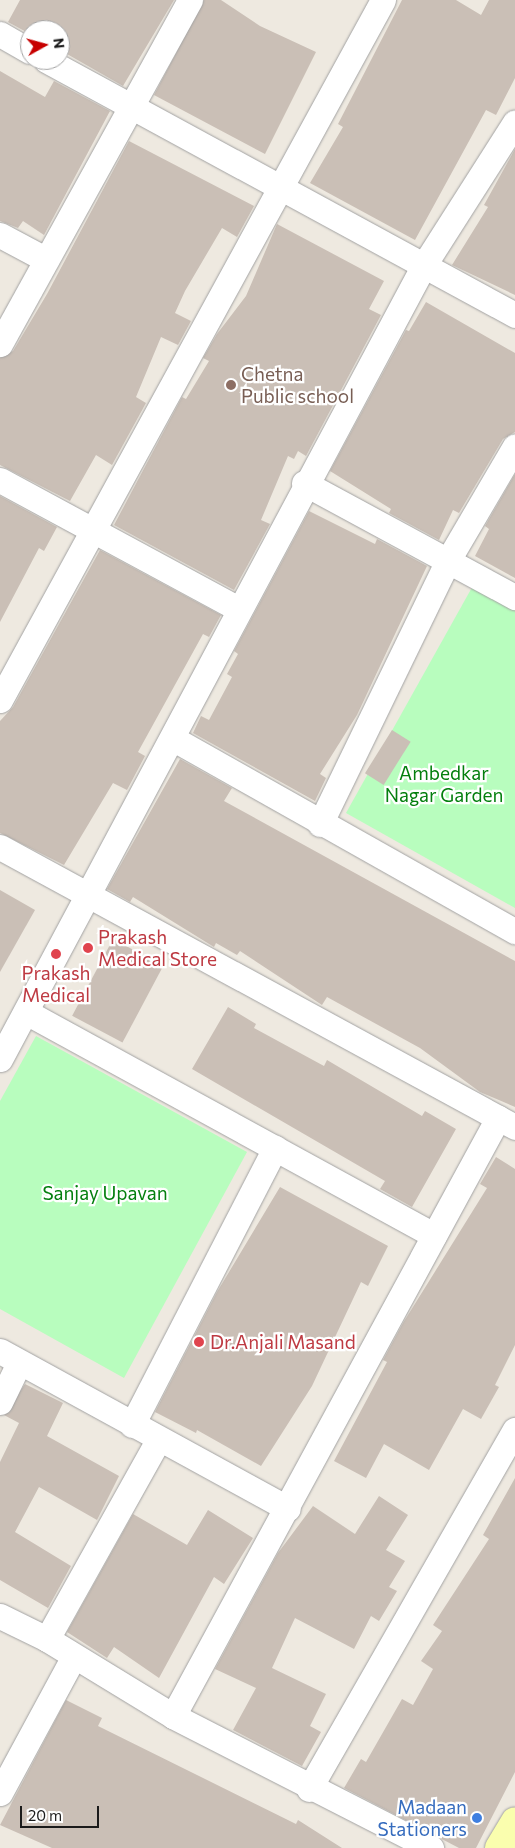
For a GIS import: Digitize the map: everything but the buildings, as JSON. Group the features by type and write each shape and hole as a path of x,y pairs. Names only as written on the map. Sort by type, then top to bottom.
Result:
{"main road":[{"path":"499,1848 515,1821"}],"street":[{"path":"0,344 45,259 190,0"},
{"path":"0,700 383,0"},
{"path":"0,34 20,45"},
{"path":"64,70 129,107 281,186 515,315"},
{"path":"0,1058 89,896 304,483 424,265 514,125"},
{"path":"0,235 45,259"},
{"path":"320,824 447,562 515,446"},
{"path":"0,480 95,528 239,609"},
{"path":"304,483 447,562 515,597"},
{"path":"172,738 320,824 515,930"},
{"path":"0,847 507,1122 434,1235 288,1509 173,1716"},
{"path":"26,1012 434,1235"},
{"path":"132,1425 275,1148"},
{"path":"0,1402 9,1357 288,1509"},
{"path":"309,1789 515,1430"},
{"path":"47,1639 159,1439"},
{"path":"0,1616 47,1639 73,1658 173,1716 309,1789 431,1848"},
{"path":"0,1793 73,1658"}],"green space":[{"name":"Ambedkar Nagar Garden","path":"475,582 515,605 515,908 346,813"},
{"name":"Sanjay Upavan","path":"36,1036 247,1152 124,1378 0,1309 0,1101"}],"place":[{"name":"Chetna Public school","path":"231,385"},
{"name":"Prakash Medical Store","path":"88,948"},
{"name":"Prakash Medical","path":"56,954"},
{"name":"Dr.Anjali Masand","path":"199,1342"},
{"name":"Madaan Stationers","path":"477,1818"}]}
